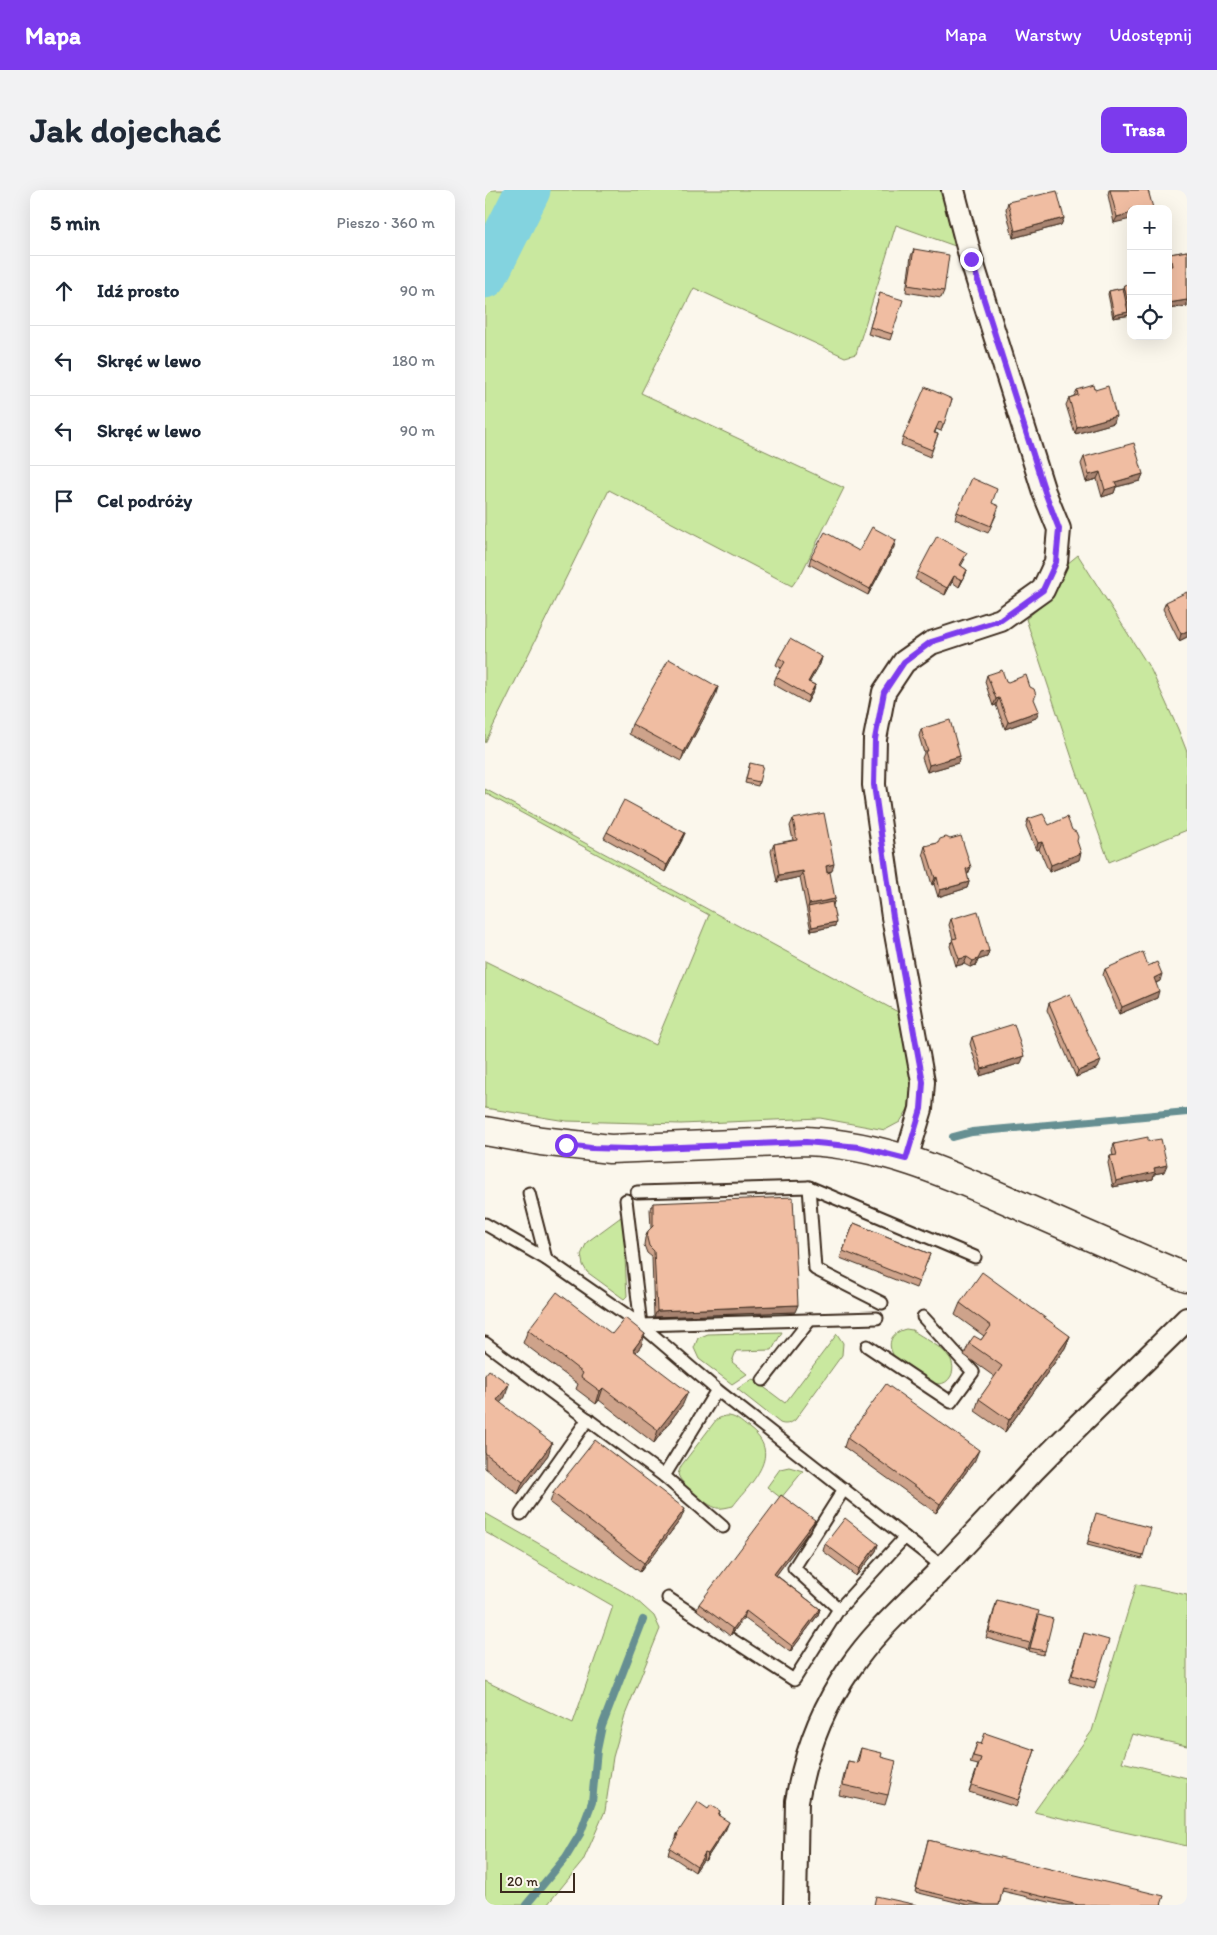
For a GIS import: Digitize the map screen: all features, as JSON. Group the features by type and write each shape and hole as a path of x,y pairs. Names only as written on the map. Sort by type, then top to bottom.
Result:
{"street":[{"path":"906,1159 921,1109 923,1082 893,917 874,785 875,739 884,692 904,662 931,642 1001,620 1043,590 1056,562 1059,529 1045,492 971,259 953,190"},
{"path":"485,1131 550,1142 610,1149 827,1142 879,1151 942,1172 1187,1278"},
{"path":"795,1905 797,1801 809,1751 822,1719 849,1668 875,1636 943,1568 1034,1471 1187,1319"}],"lane":[{"path":"637,1192 809,1188 975,1258"},
{"path":"809,1188 815,1270 882,1303"},
{"path":"529,1193 546,1259"},
{"path":"626,1200 641,1326"},
{"path":"485,1224 546,1259 641,1326 717,1390 943,1568"},
{"path":"867,1346 951,1402 973,1372 923,1317"},
{"path":"641,1326 877,1318"},
{"path":"763,1380 810,1320"},
{"path":"485,1343 664,1476 723,1527"},
{"path":"664,1476 717,1390"},
{"path":"521,1514 588,1419"},
{"path":"839,1609 794,1568 844,1489"},
{"path":"668,1598 794,1680 839,1609 905,1538"}],"green space":[{"path":"485,190 941,190 955,246 896,225 856,354 845,357 694,288 641,393 844,488 802,572 792,586 609,490 485,743"},
{"path":"1078,555 1151,670 1187,752 1187,830 1109,862 1026,619 1052,597 1067,564"},
{"path":"485,789 898,1012 907,1048 912,1091 908,1109 900,1122 885,1130 820,1118 681,1124 566,1121 485,1108 485,961 655,1045 709,915 485,793"},
{"path":"621,1217 623,1220 627,1296 624,1299 587,1272 581,1255 587,1242"},
{"path":"906,1329 912,1330 947,1354 953,1371 946,1382 932,1383 896,1359 891,1349 891,1341 896,1334"},
{"path":"782,1332 772,1350 736,1351 732,1362 747,1374 732,1384 699,1359 694,1348 698,1338 708,1334"},
{"path":"837,1334 843,1343 842,1355 795,1420 786,1424 780,1423 737,1389 753,1379 785,1403"},
{"path":"725,1416 738,1419 759,1438 764,1448 764,1458 756,1477 733,1506 719,1508 707,1503 695,1494 678,1474 681,1466 717,1419"},
{"path":"789,1467 803,1471 781,1498 767,1487 780,1469"},
{"path":"485,1513 633,1597 654,1616 660,1629 625,1715 613,1757 605,1811 583,1861 547,1905 485,1905 485,1681 573,1723 613,1606 485,1532"},
{"path":"1136,1584 1187,1595 1187,1746 1132,1734 1122,1762 1187,1778 1187,1846 1034,1812 1092,1731"}],"building":[{"path":"1110,190 1148,190 1152,205 1127,205 1127,214 1117,217"},
{"path":"1057,191 1064,218 1015,231 1008,202"},
{"path":"914,249 949,255 944,291 908,285"},
{"path":"1187,251 1187,300 1172,302 1172,266 1172,254"},
{"path":"1127,284 1127,299 1124,285"},
{"path":"1123,288 1127,312 1114,315 1109,291"},
{"path":"880,293 903,300 892,334 870,327"},
{"path":"1094,385 1095,390 1108,386 1116,416 1077,427 1069,398 1078,395 1077,390"},
{"path":"925,387 952,399 944,424 939,422 934,433 938,434 932,450 903,438"},
{"path":"1134,443 1143,474 1115,482 1117,486 1105,490 1100,472 1089,475 1084,457"},
{"path":"972,478 997,489 992,503 999,506 991,526 957,512"},
{"path":"872,527 896,540 870,589 811,557 825,532 859,551"},
{"path":"937,536 967,553 960,565 967,570 962,580 954,576 947,588 918,572"},
{"path":"1187,592 1187,631 1181,634 1166,602"},
{"path":"790,639 822,657 808,682 815,685 809,696 776,677 785,662 779,658"},
{"path":"669,659 718,687 684,752 632,724"},
{"path":"1002,670 1008,682 1026,675 1030,687 1034,689 1036,695 1034,699 1039,711 1008,722 999,698 996,699 987,675"},
{"path":"950,720 960,756 929,765 925,751 928,751 921,729"},
{"path":"750,763 763,766 759,782 746,779"},
{"path":"624,800 685,833 667,865 607,832"},
{"path":"824,813 834,864 826,866 827,873 830,872 835,899 809,904 803,871 779,875 774,844 797,840 793,819"},
{"path":"1043,814 1049,825 1067,817 1072,830 1076,832 1078,837 1077,841 1081,853 1051,865 1042,842 1038,843 1028,819"},
{"path":"961,836 971,867 966,869 969,882 940,890 925,846 938,843 940,839 946,837 950,839"},
{"path":"832,902 836,922 812,927 808,907"},
{"path":"978,911 989,951 981,953 978,959 973,961 967,957 959,959 952,939 957,938 951,919"},
{"path":"1143,952 1148,966 1157,962 1162,974 1154,978 1159,991 1122,1007 1105,969"},
{"path":"1070,994 1101,1061 1078,1071 1049,1003"},
{"path":"1014,1024 1024,1056 982,1069 972,1037"},
{"path":"1148,1137 1148,1141 1161,1139 1167,1165 1154,1168 1155,1172 1116,1181 1110,1156 1117,1155 1114,1144"},
{"path":"793,1197 798,1305 657,1311 654,1251 649,1246 647,1238 648,1231 653,1226 653,1203"},
{"path":"854,1223 930,1254 919,1282 843,1251"},
{"path":"982,1272 1070,1336 1009,1420 979,1399 1002,1366 969,1343 974,1336 981,1340 991,1326 960,1303"},
{"path":"557,1292 612,1334 625,1318 645,1334 633,1350 688,1392 658,1430 603,1388 600,1391 581,1377 583,1373 528,1330"},
{"path":"489,1370 509,1384 497,1400 552,1443 523,1482 485,1453 485,1375"},
{"path":"886,1384 979,1450 940,1504 847,1438"},
{"path":"595,1440 685,1509 644,1563 553,1493"},
{"path":"781,1495 815,1520 774,1574 820,1609 792,1646 746,1611 733,1629 699,1604"},
{"path":"1096,1513 1151,1528 1143,1556 1088,1541"},
{"path":"845,1518 878,1544 859,1569 825,1544"},
{"path":"997,1600 1039,1611 1030,1643 989,1632"},
{"path":"1039,1615 1053,1619 1045,1651 1030,1648"},
{"path":"1084,1633 1109,1640 1096,1682 1072,1675"},
{"path":"985,1733 1035,1750 1018,1800 972,1785 981,1758 973,1756 977,1743 981,1744"},
{"path":"861,1748 882,1753 881,1757 896,1761 888,1795 843,1785 848,1761 858,1763"},
{"path":"698,1802 708,1809 711,1805 720,1811 718,1815 729,1822 708,1854 705,1853 697,1866 670,1848"},
{"path":"928,1840 1164,1896 1161,1905 1078,1905 1003,1887 999,1905 984,1905 916,1889"},
{"path":"876,1896 917,1905 874,1905"}],"waterway":[{"path":"485,276 528,190"},
{"path":"953,1137 972,1132 1187,1112"},
{"path":"526,1905 566,1857 580,1834 592,1802 597,1750 602,1726 643,1620"}],"route":[{"path":"566,1145 629,1149 827,1142 879,1151 906,1159 921,1109 923,1082 893,917 874,785 875,739 884,692 904,662 931,642 1001,620 1043,590 1056,562 1059,529 1045,492 971,259"}]}
